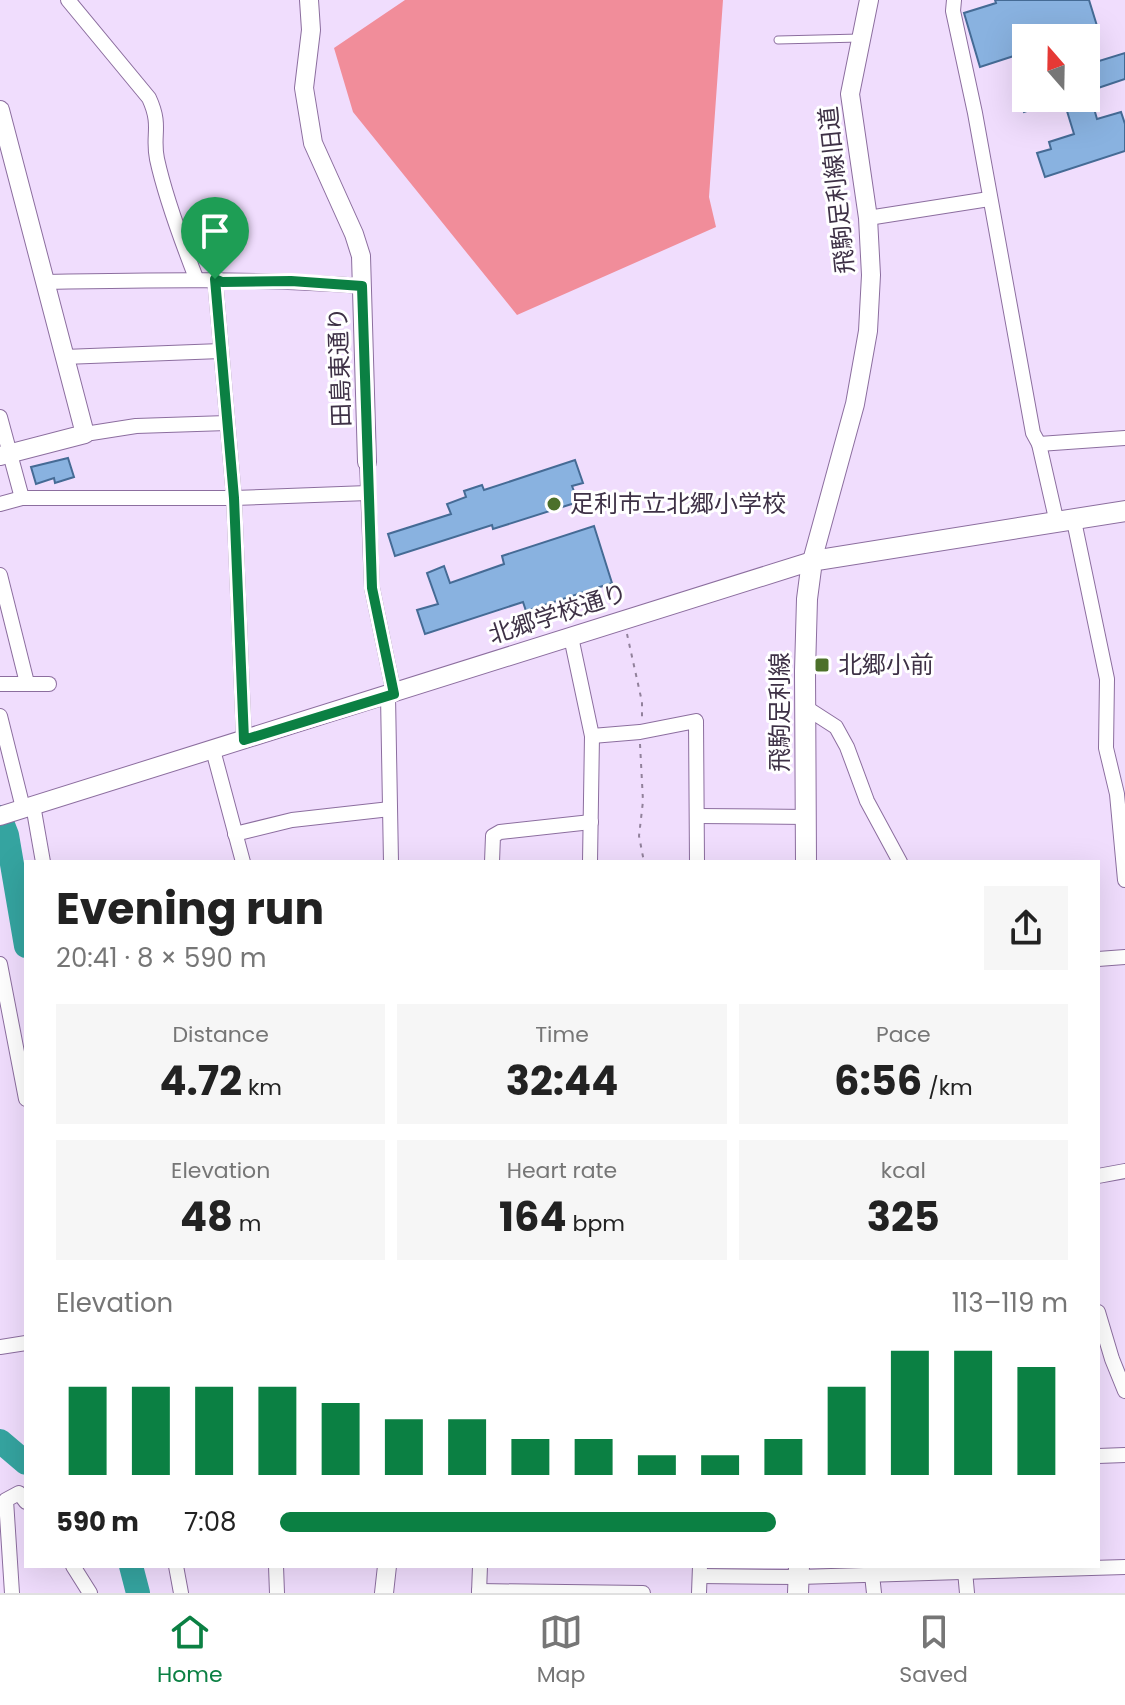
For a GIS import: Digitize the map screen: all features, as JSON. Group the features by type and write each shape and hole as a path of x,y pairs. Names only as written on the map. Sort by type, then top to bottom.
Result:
{"main road":[{"name":"北郷学校通り","path":"812,561 1125,511"},
{"name":"飛駒足利線","path":"806,860 807,599 812,561"}],"street":[{"path":"68,0 149,98 157,122 157,156 196,278"},
{"name":"田島東通り","path":"309,0 311,30 304,88 313,143 361,256 372,588 391,695 391,860"},
{"name":"飛駒足利線旧道","path":"812,561 864,360 871,275 868,218 851,108 851,82 869,0"},
{"path":"954,0 953,11 975,113 1033,433 1066,522 1107,679 1106,748 1117,794 1125,880"},
{"path":"0,110 3,131 85,434"},
{"path":"868,218 989,199"},
{"path":"45,282 196,278 222,282 291,281 362,286"},
{"path":"215,279 234,498 244,740"},
{"path":"64,357 221,351"},
{"path":"0,417 5,455 22,498"},
{"path":"5,455 85,434 136,426 227,423"},
{"path":"1039,444 1125,438"},
{"path":"0,504 22,498 234,498 368,493"},
{"name":"北郷学校通り","path":"18,810 812,561"},
{"path":"0,575 27,683"},
{"path":"571,637 592,736 590,860"},
{"path":"0,684 49,684"},
{"path":"805,707 836,727 847,747 867,801 899,860"},
{"path":"0,716 18,810 42,860"},
{"path":"592,736 640,732 696,721 697,860"},
{"path":"213,750 242,860"},
{"path":"235,834 292,820 390,809"},
{"path":"698,816 807,817"},
{"path":"492,860 493,836 500,832 591,822"},
{"path":"1100,959 1125,957"},
{"path":"0,964 5,1014 24,1091"},
{"path":"1100,1176 1125,1171"},
{"path":"1100,1325 1105,1359 1125,1391"},
{"path":"0,1347 24,1343"},
{"path":"1100,1456 1125,1455"},
{"path":"12,1593 6,1500 19,1493 24,1499"},
{"path":"1100,1567 1125,1567"},
{"path":"74,1568 90,1593"},
{"path":"176,1568 181,1593"},
{"path":"276,1568 277,1593"},
{"path":"384,1593 387,1568"},
{"path":"480,1568 479,1592 643,1593"},
{"path":"699,1593 700,1571 799,1579 906,1570 1010,1568"},
{"path":"965,1571 967,1593"},
{"path":"872,1575 874,1593"}],"lane":[{"path":"778,40 860,38"}],"path":[{"path":"627,633 642,702 643,801 639,836 644,860"}],"shaded area":[{"path":"405,0 723,0 709,197 716,227 517,315 353,112 334,48"}],"building":[{"path":"995,0 1089,0 1096,24 1012,24 1012,57 980,67 964,13 996,3"},
{"path":"1125,53 1125,79 1100,87 1100,61"},
{"path":"1067,112 1095,112 1097,119 1121,112 1125,124 1125,151 1045,177 1037,153 1051,149 1049,142 1074,134"},
{"path":"68,458 74,477 55,483 54,478 36,484 31,467"},
{"path":"575,460 583,483 572,486 578,502 395,556 388,534 451,514 447,504 466,497 464,491 482,485 484,490"},
{"path":"594,526 612,583 526,611 523,602 425,634 417,610 438,604 427,573 444,566 450,583 504,564 502,556"}],"waterway":[{"path":"0,817 7,835 24,934"},
{"path":"0,1441 24,1461"},
{"path":"132,1568 138,1593"}],"place":[{"name":"足利市立北郷小学校","path":"554,504"},
{"name":"北郷小前","path":"822,665"}],"route":[{"path":"215,279 222,282 291,281 362,286 372,588 394,694 244,740 240,592 215,279"}]}
